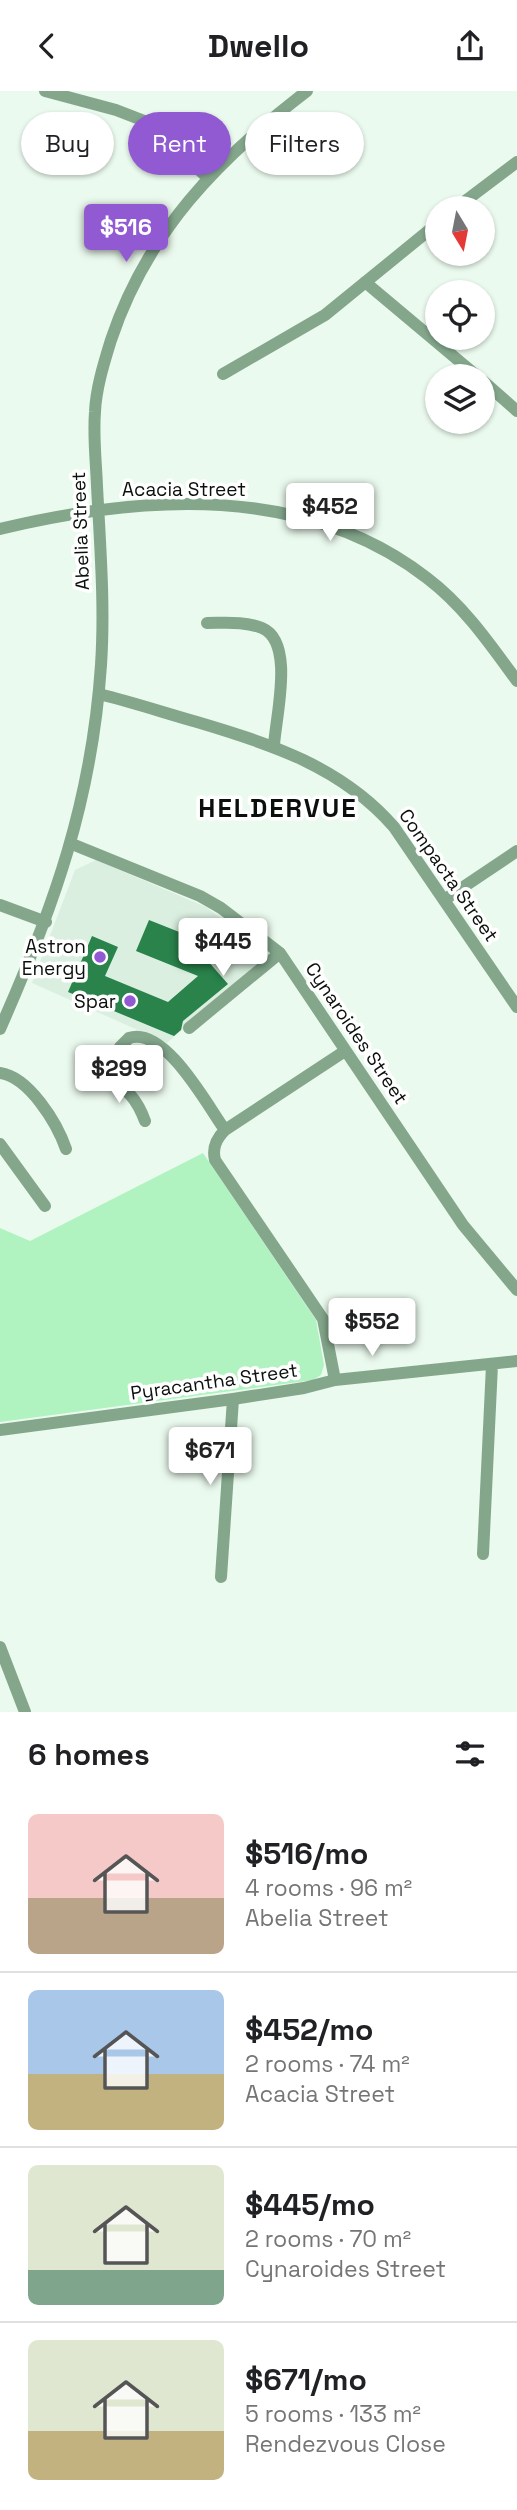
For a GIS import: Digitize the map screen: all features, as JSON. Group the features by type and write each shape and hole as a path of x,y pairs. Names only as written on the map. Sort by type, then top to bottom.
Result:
{"street":[{"path":"45,91 116,110 147,122 207,177"},
{"name":"Abelia Street","path":"0,1029 46,922 72,843 94,743 102,633 95,411 112,337 126,301 150,254 181,209 207,177 307,91"},
{"path":"472,196 517,162"},
{"path":"223,375 325,315 425,234"},
{"path":"365,282 463,364"},
{"path":"495,392 517,411"},
{"name":"Acacia Street","path":"0,529 99,509 162,505 260,508 337,527 393,555 427,578 471,620 517,681"},
{"path":"207,623 252,625 270,633 276,639 281,666 274,745"},
{"name":"Compacta Street","path":"99,694 274,745 317,767 370,801 394,827 517,1007"},
{"name":"Cynaroides Street","path":"72,843 200,896 221,908 280,953 463,1225 517,1290"},
{"path":"444,900 517,851"},
{"path":"0,905 46,922"},
{"path":"189,1028 280,953"},
{"path":"145,1121 130,1091 103,1078 125,1041 133,1036 149,1039 173,1057 225,1130"},
{"path":"335,1380 327,1331 316,1307 215,1160 215,1146 225,1130 345,1051"},
{"path":"0,1073 7,1073 52,1116 66,1149"},
{"path":"0,1144 45,1206"},
{"name":"Pyracantha Street","path":"0,1430 233,1399 304,1388 335,1380 517,1361"},
{"path":"483,1554 492,1365"},
{"path":"220,1577 233,1399"},
{"path":"0,1647 25,1712"}],"shaded area":[{"path":"96,860 206,907 269,954 167,1043 32,983 75,870"}],"green space":[{"path":"203,1153 316,1320 324,1365 321,1375 313,1380 0,1422 0,1228 30,1241"}],"building":[{"path":"149,920 207,943 200,952 228,984 183,1021 181,1030 174,1036 68,992 92,936 118,947 105,976 168,1002 198,976 136,951"}],"place":[{"name":"Astron Energy","path":"100,957"},
{"name":"Spar","path":"130,1001"}],"district":[{"name":"HELDERVUE","path":"278,808"}]}
